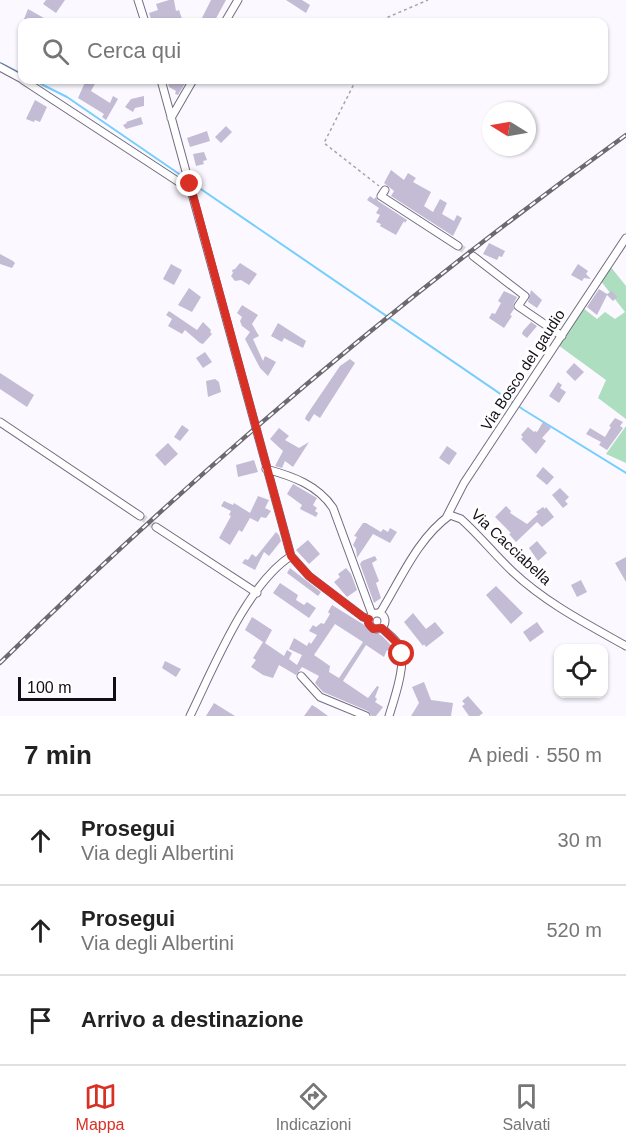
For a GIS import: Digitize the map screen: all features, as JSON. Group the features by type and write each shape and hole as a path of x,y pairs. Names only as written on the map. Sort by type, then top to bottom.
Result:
{"street":[{"path":"138,0 144,18"},
{"path":"227,18 236,1"},
{"path":"0,67 18,76"},
{"path":"31,84 190,184"},
{"path":"162,84 291,556 309,576 363,617 373,615 385,619 382,628"},
{"path":"171,118 191,84"},
{"path":"385,190 381,196 458,246"},
{"name":"Via Bosco del gaudio","path":"446,518 464,483 626,238"},
{"path":"473,256 525,296 519,306 562,336"},
{"path":"0,422 140,516"},
{"path":"266,469 299,479 328,501 333,508 373,615"},
{"name":"Via Cacciabella","path":"373,615 422,542 450,515 461,519 513,572 540,594 626,646"},
{"path":"156,527 256,593"},
{"path":"190,716 233,629 256,593 279,565 291,556"},
{"path":"373,615 368,623 373,629 382,628"},
{"path":"382,628 399,645 402,654 395,697 389,716"},
{"path":"301,676 320,697 366,716"}],"path":[{"path":"386,18 428,0"},
{"path":"354,84 324,143 385,190"}],"green space":[{"path":"610,266 626,286 626,419 598,398 606,380 558,345 583,308 597,319 605,312 615,319 625,312 600,280"},
{"path":"626,426 626,463 606,454"}],"building":[{"path":"46,0 65,0 56,13 43,4"},
{"path":"174,0 176,11 179,10 182,18 151,18 149,13 158,10 156,4"},
{"path":"211,0 226,0 216,18 202,18"},
{"path":"286,0 302,0 310,5 306,13"},
{"path":"28,9 44,18 24,18"},
{"path":"84,84 95,84 91,91 110,103 113,96 118,99 106,120 102,117 104,114 78,98"},
{"path":"168,84 185,84 178,95"},
{"path":"144,96 144,106 135,108 133,112 125,107 131,99"},
{"path":"35,100 47,107 40,122 26,119"},
{"path":"141,117 143,124 126,129 123,125 126,122"},
{"path":"226,126 232,132 221,143 215,137"},
{"path":"207,131 210,141 190,147 187,138"},
{"path":"204,152 207,160 203,161 204,164 196,166 193,154"},
{"path":"391,170 404,180 408,173 416,178 413,182 431,192 424,206 433,212 440,199 447,203 442,214 454,221 457,215 462,218 453,236 391,196 394,191 384,183"},
{"path":"370,196 374,199 376,197 378,201 407,220 405,223 404,221 396,235 376,222 380,215 376,213 379,208 367,200"},
{"path":"489,243 505,251 502,257 499,256 497,260 483,254"},
{"path":"0,254 15,263 12,268 0,264"},
{"path":"240,263 257,274 249,285 241,280 235,281 231,276 232,270"},
{"path":"171,264 182,270 174,285 163,279"},
{"path":"578,264 588,271 586,274 591,279 584,278 582,281 571,275"},
{"path":"189,288 201,297 192,312 178,305"},
{"path":"599,289 607,294 612,291 617,297 613,301 607,295 597,315 587,307"},
{"path":"531,290 542,300 537,308 528,302"},
{"path":"504,291 517,297 510,315 512,316 504,328 489,318 492,313 495,314 501,303 498,301"},
{"path":"242,305 258,315 252,324 259,336 253,339 263,361 265,356 276,362 268,376 260,368 245,339 250,332 242,326 240,321 242,317 237,313"},
{"path":"169,311 197,330 203,322 212,334 203,344 185,330 182,334 168,326 172,319 166,315"},
{"path":"531,322 537,326 527,338 522,334"},
{"path":"278,323 306,341 303,348 284,338 282,342 271,336"},
{"path":"205,352 212,362 203,368 196,358"},
{"path":"350,359 355,363 320,418 314,414 309,422 305,419 306,416 340,366"},
{"path":"574,363 584,372 575,381 566,372"},
{"path":"0,373 34,395 27,407 0,389"},
{"path":"215,379 219,382 221,392 208,397 206,381"},
{"path":"558,382 562,385 560,388 566,392 559,403 549,396"},
{"path":"615,418 623,422 620,426 623,428 607,450 599,445 601,442 586,434 590,428 605,437"},
{"path":"543,422 551,428 542,438 546,441 536,454 521,439 523,437 521,435 528,427 537,432"},
{"path":"182,425 189,430 180,441 174,437"},
{"path":"279,428 289,436 285,440 299,448 309,442 293,467 285,461 282,468 275,466 283,451 270,439"},
{"path":"168,443 178,454 165,466 155,455"},
{"path":"447,446 457,453 449,465 439,458"},
{"path":"254,460 258,472 238,477 236,465"},
{"path":"543,467 554,477 547,485 536,476"},
{"path":"293,484 317,498 313,505 317,508 316,517 300,509 302,505 287,494"},
{"path":"560,488 569,497 565,501 568,504 563,508 552,495"},
{"path":"258,496 269,500 265,508 271,511 266,518 261,517 258,522 250,518 242,532 239,530 230,545 219,538 231,516 229,515 231,511 221,506 224,501 233,505 234,503 250,513"},
{"path":"506,506 511,511 510,513 527,524 543,507 545,509 546,507 554,517 542,527 537,522 516,542 509,534 511,533 495,517"},
{"path":"363,523 381,532 383,529 388,532 390,528 397,532 390,543 373,534 357,558 353,545 357,537 354,536"},
{"path":"276,532 281,541 269,556 264,552 255,570 242,563 252,554 256,557"},
{"path":"308,540 320,554 309,564 296,550"},
{"path":"537,541 547,553 538,561 529,548"},
{"path":"375,556 377,560 372,563 379,581 376,583 381,598 374,603 360,564"},
{"path":"626,557 626,582 615,563"},
{"path":"290,568 321,592 318,596 287,573"},
{"path":"346,568 357,590 347,597 334,582 340,577 338,574"},
{"path":"581,580 587,592 577,597 571,585"},
{"path":"280,583 298,595 296,600 304,605 307,602 316,608 309,618 273,593"},
{"path":"496,586 523,613 511,624 486,595"},
{"path":"332,605 382,636 394,648 391,653 387,650 384,657 366,645 343,681 368,698 377,686 379,687 375,702 383,707 376,716 323,692 315,683 319,676 302,667 296,675 279,665 273,678 251,667 256,660 253,658 263,642 245,630 252,617 272,630 265,643 284,656 287,650 292,653 289,659 297,665 302,655 289,649 294,638 307,646 309,642 311,644 317,635 309,631 313,625 316,627 321,623 324,624 330,614 328,612","holes":["335,624 363,642 339,678 329,672 330,666 314,655"]},
{"path":"413,613 426,629 435,622 444,633 426,647 424,644 423,646 404,622"},
{"path":"537,622 544,632 530,642 523,632"},
{"path":"165,661 181,669 176,677 162,668"},
{"path":"424,682 431,700 453,703 451,716 411,716 419,703 412,687"},
{"path":"468,696 483,713 479,716 469,716 462,706 465,704 462,701"},
{"path":"214,703 235,716 206,716"},
{"path":"312,705 317,708 328,716 304,716"}],"waterway":[{"path":"0,63 18,72"},
{"path":"41,84 67,97 185,178"},
{"path":"192,183 524,410 626,473"}],"tunnel":[{"path":"458,246 473,256"},
{"path":"140,516 156,527"}],"railway":[{"path":"0,663 149,522 303,387 462,258 626,135"}],"route":[{"path":"190,184 291,556 309,576 363,617 369,619 368,623 373,629 382,628 399,645 402,654"}]}
